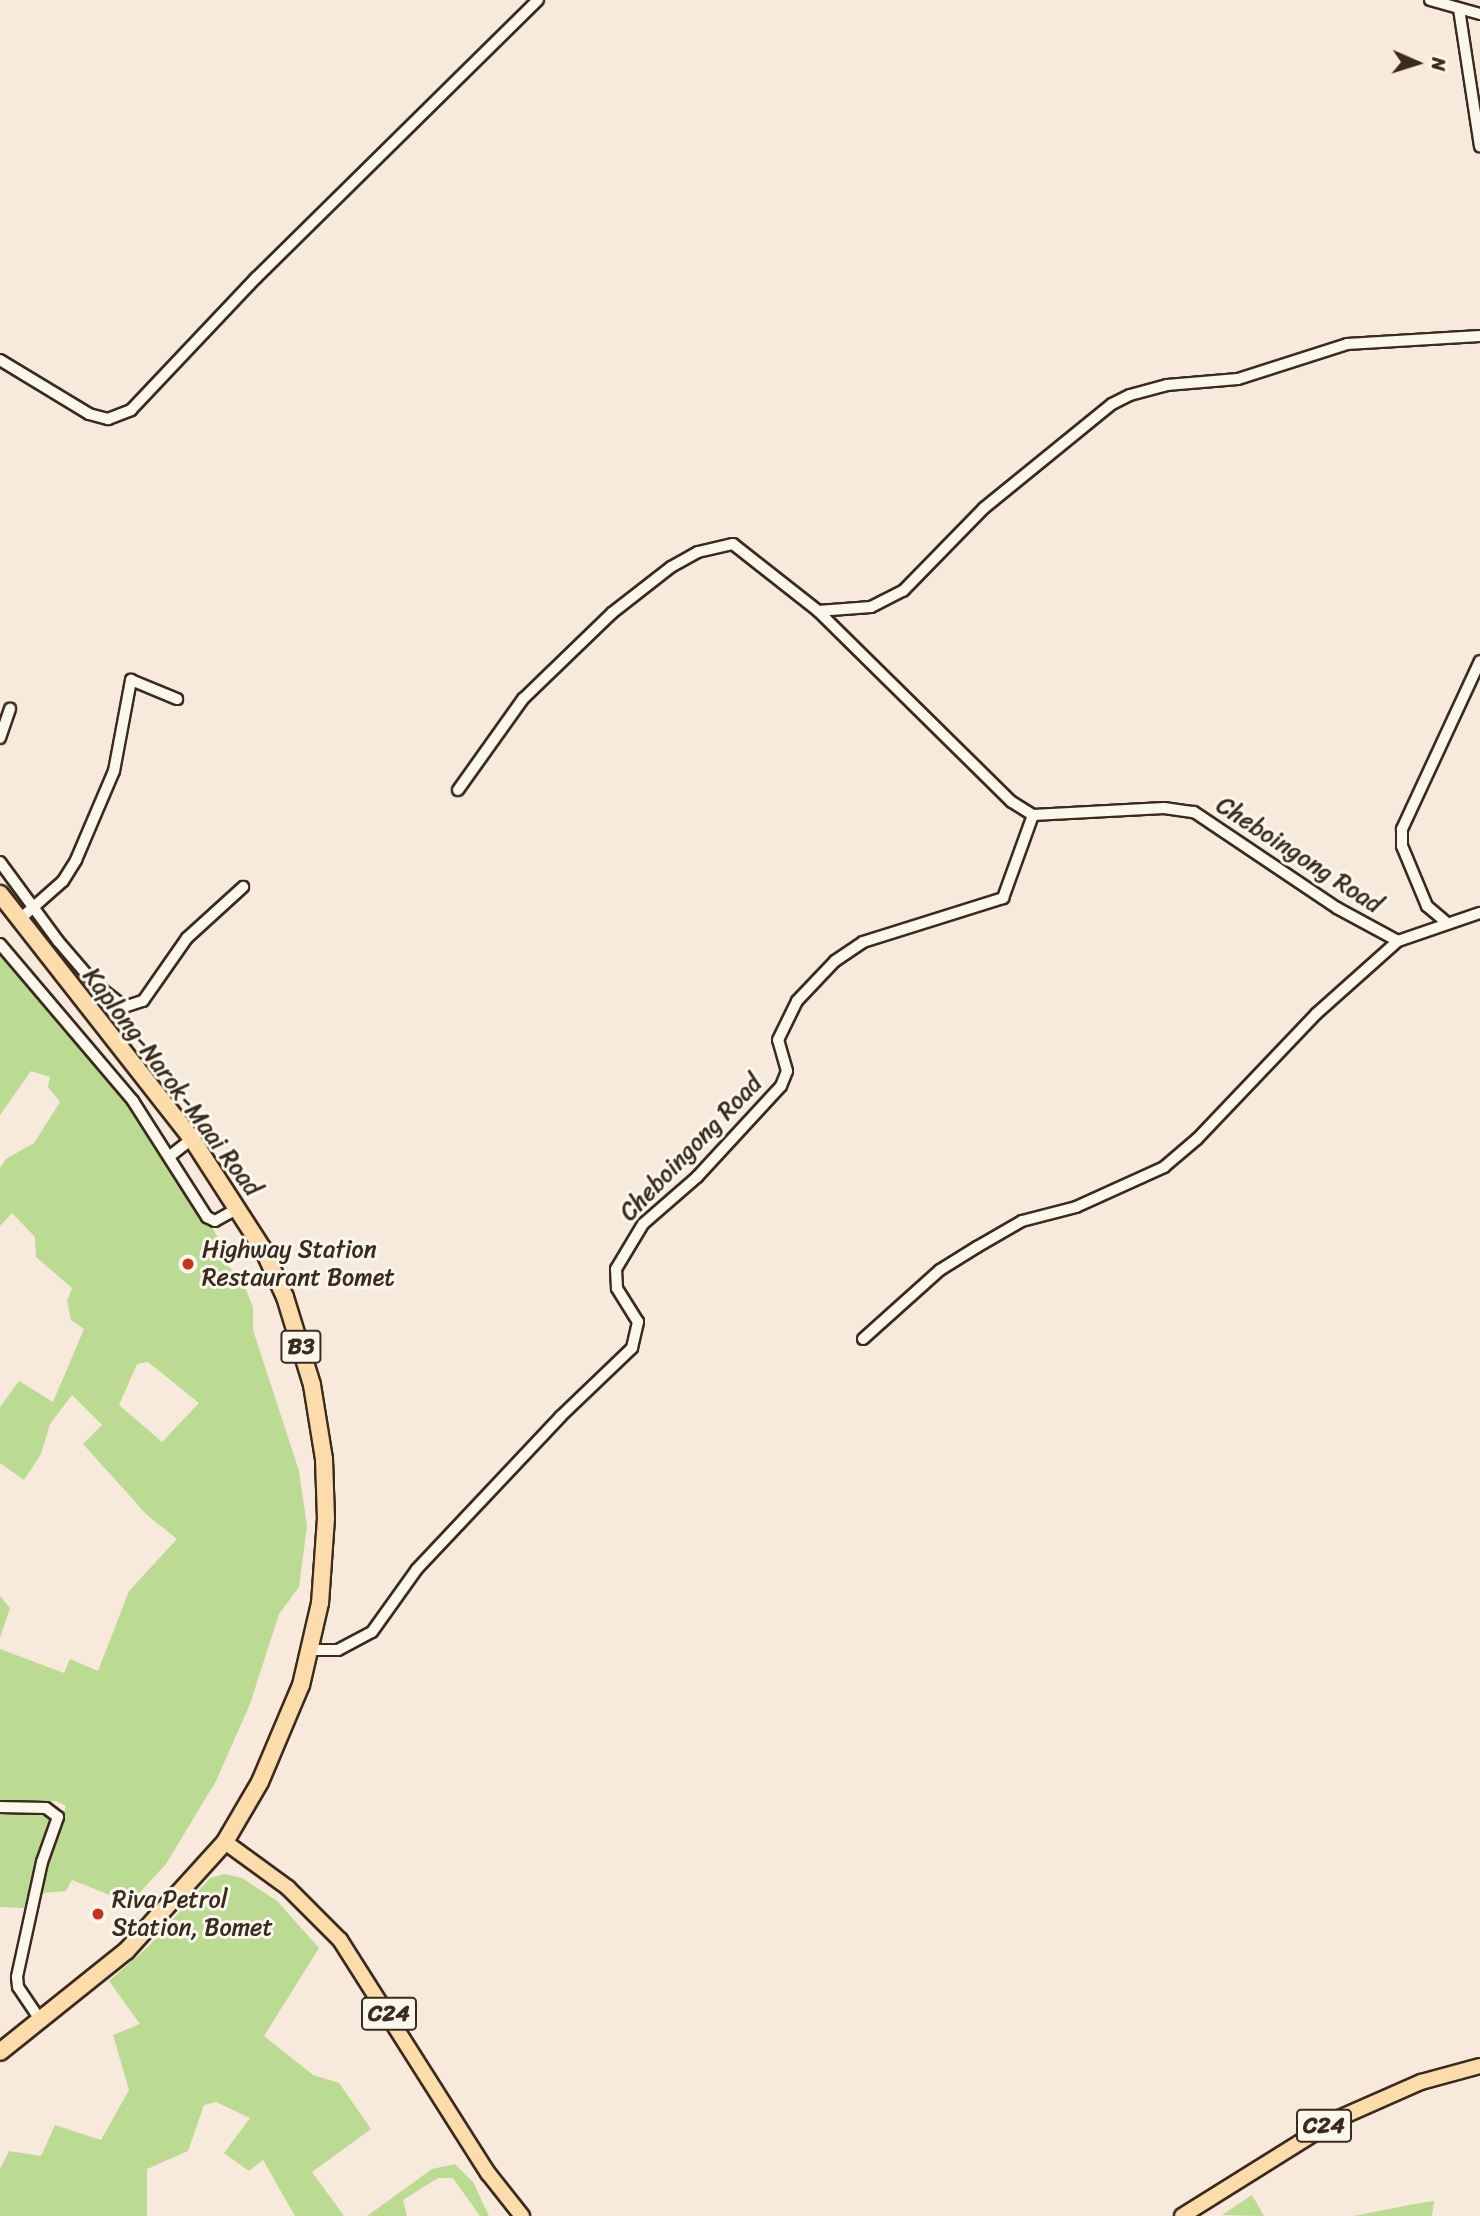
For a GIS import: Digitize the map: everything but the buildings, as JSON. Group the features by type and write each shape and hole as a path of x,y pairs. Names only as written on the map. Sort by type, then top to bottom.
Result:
{"highway":[{"name":"Kaplong-Narok-Maai Road","path":"0,894 192,1139 238,1208 285,1297 318,1418 326,1518 312,1650 288,1725 225,1842 207,1865 126,1951 0,2052"}],"main road":[{"name":"C24","path":"225,1842 288,1888 340,1940 488,2173 522,2216"},
{"name":"C24","path":"1182,2216 1337,2119 1422,2082 1480,2066"}],"street":[{"path":"0,360 89,414 108,419 131,410 256,278 538,0"},
{"path":"1430,0 1480,14"},
{"path":"1460,9 1480,146"},
{"path":"818,611 871,607 903,591 984,508 1112,404 1130,395 1167,385 1238,379 1348,344 1480,336"},
{"path":"458,790 531,691 629,598 698,552 726,544 739,546 818,611 1012,802 1033,816"},
{"path":"1446,922 1427,906 1402,846 1402,829 1480,662"},
{"path":"20,919 63,881 108,789 131,680 177,699"},
{"path":"0,738 10,709"},
{"name":"Cheboingong Road","path":"312,1650 338,1650 372,1632 417,1569 559,1417 632,1348 638,1322 617,1288 615,1269 643,1224 697,1177 781,1086 787,1071 778,1040 797,1001 835,961 863,942 1003,898 1033,816 1164,808 1194,812 1337,908 1398,941 1446,922 1480,913"},
{"path":"0,862 95,984 124,1007 142,1001 187,938 243,887"},
{"path":"863,1339 940,1270 977,1247 1022,1221 1076,1207 1171,1161 1316,1014 1398,941"},
{"path":"0,944 117,1080 211,1221 238,1208"},
{"path":"170,1156 192,1139"},
{"path":"0,1807 46,1808 58,1817 42,1862 17,1977 22,1994 41,2021"}],"green space":[{"path":"0,952 150,1130 219,1239 221,1261 240,1276 253,1307 253,1330 299,1471 307,1526 299,1587 279,1614 250,1704 216,1781 166,1864 130,1903 72,1880 66,1891 43,1893 45,1871 66,1806 56,1801 0,1802 0,1649 64,1673 70,1659 98,1671 129,1591 177,1539 147,1515 83,1444 102,1425 72,1395 50,1424 41,1454 24,1480 0,1463 0,1407 19,1381 53,1402 84,1329 71,1320 67,1301 72,1288 36,1257 35,1237 12,1213 0,1226 0,1168 6,1159 34,1143 60,1102 48,1087 50,1077 31,1071 0,1115","holes":["148,1362 199,1403 162,1442 119,1405 137,1364"]},
{"path":"0,1596 10,1608 0,1638"},
{"path":"0,1812 51,1816 29,1908 0,1907"},
{"path":"225,1874 242,1878 277,1901 319,1948 264,2036 313,2075 339,2083 371,2129 312,2172 344,2216 295,2216 263,2160 249,2171 224,2153 250,2118 216,2102 204,2105 188,2151 147,2169 147,2216 0,2216 0,2169 9,2151 41,2156 55,2125 101,2140 129,2090 113,2035 140,2024 109,1981 149,1946 210,1878"},
{"path":"455,2164 473,2182 489,2216 480,2216 453,2178 438,2178 403,2200 407,2216 367,2216 432,2169"},
{"path":"1252,2195 1264,2216 1222,2215"},
{"path":"1434,2201 1432,2216 1353,2216 1420,2203"}],"place":[{"name":"Highway Station Restaurant Bomet","path":"188,1264"},
{"name":"Riva Petrol Station, Bomet","path":"98,1914"}]}
